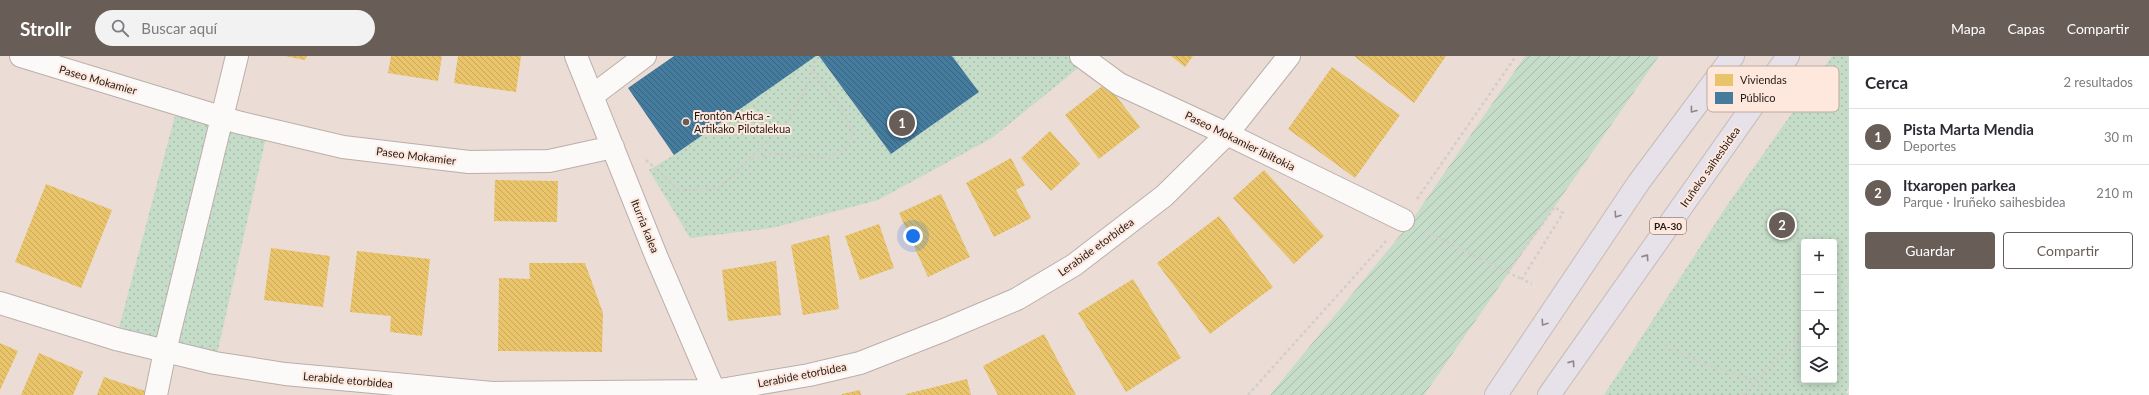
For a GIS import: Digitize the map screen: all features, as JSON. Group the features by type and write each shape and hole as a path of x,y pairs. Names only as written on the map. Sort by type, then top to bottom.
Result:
{"highway":[{"path":"1726,66 1733,56"},
{"name":"Iruñeko saihesbidea","path":"1781,66 1788,56"},
{"path":"1496,395 1639,182 1707,91"},
{"name":"Iruñeko saihesbidea","path":"1549,395 1749,112"}],"street":[{"name":"Paseo Mokamier","path":"20,56 222,117 343,146 469,162 549,161 613,147"},
{"path":"156,395 164,351 237,56"},
{"name":"Iturria kalea","path":"576,56 658,258 715,393"},
{"path":"592,96 645,56"},
{"name":"Paseo Mokamier ibiltokia","path":"1081,56 1119,84 1227,134 1403,220"},
{"name":"Lerabide etorbidea","path":"0,303 76,327 164,351 215,363 285,374 492,393 715,393 809,375 860,363 1017,299 1074,265 1164,196 1227,134 1290,56"}],"path":[{"path":"613,147 640,154 682,191 718,190 787,122 804,93 818,56"},
{"path":"750,159 775,154 828,158 847,147 853,132 844,112 813,72"},
{"path":"1507,272 1555,207 1562,213 1522,280"},
{"path":"1403,220 1532,284"},
{"path":"1837,297 1849,284"},
{"path":"1743,395 1801,334"},
{"path":"1665,348 1702,363 1756,381 1766,395"}],"green space":[{"path":"816,56 819,56 891,154 979,92 952,56 1093,56 992,138 878,200 772,228 690,238 649,170 674,155"},
{"path":"1525,56 1659,56 1424,395 1270,395 1410,223"},
{"path":"1832,56 1849,56 1849,387 1846,392 1849,395 1604,395 1726,207 1793,112 1839,112 1839,66 1825,66"},
{"path":"178,104 268,129 215,363 116,339"}],"building: Viviendas":[{"path":"285,56 307,56 305,60"},
{"path":"391,56 442,56 438,81 388,73"},
{"path":"458,56 521,56 516,92 454,83"},
{"path":"1171,56 1193,56 1185,67"},
{"path":"1354,56 1446,56 1414,103"},
{"path":"1332,67 1400,115 1355,178 1288,129"},
{"path":"1106,83 1140,127 1099,159 1065,115"},
{"path":"1050,131 1080,164 1051,191 1021,158"},
{"path":"1011,158 1025,185 1016,190 1031,218 994,237 966,183"},
{"path":"1264,170 1324,236 1294,264 1233,198"},
{"path":"495,180 558,181 557,222 494,221"},
{"path":"46,184 112,210 81,288 15,262"},
{"path":"941,194 970,257 928,277 899,213"},
{"path":"1219,216 1273,287 1210,334 1157,263"},
{"path":"879,224 894,268 860,280 845,236"},
{"path":"829,235 839,309 803,315 791,245"},
{"path":"271,248 330,256 323,307 264,300"},
{"path":"357,251 430,259 422,336 390,332 391,316 350,312"},
{"path":"776,261 781,315 728,321 722,270"},
{"path":"529,263 585,263 603,313 602,352 498,351 499,278 530,279"},
{"path":"1133,279 1181,358 1126,392 1078,313"},
{"path":"1044,334 1076,395 998,395 983,366"},
{"path":"0,343 18,351 0,390"},
{"path":"39,353 83,372 73,395 21,395"},
{"path":"104,377 148,392 147,395 97,395"},
{"path":"967,379 971,395 906,395 906,394"},
{"path":"860,390 861,395 842,395 842,394"}],"building: Público":[{"name":"Frontón Artica - Artikako Pilotalekua","path":"674,56 816,56 674,155 628,88"},
{"path":"819,56 952,56 979,92 891,154"}],"place":[{"name":"Frontón Artica - Artikako Pilotalekua","path":"686,122"},
{"name":"Pista Marta Mendia","path":"902,123"},
{"name":"Itxaropen parkea","path":"1782,225"}]}
